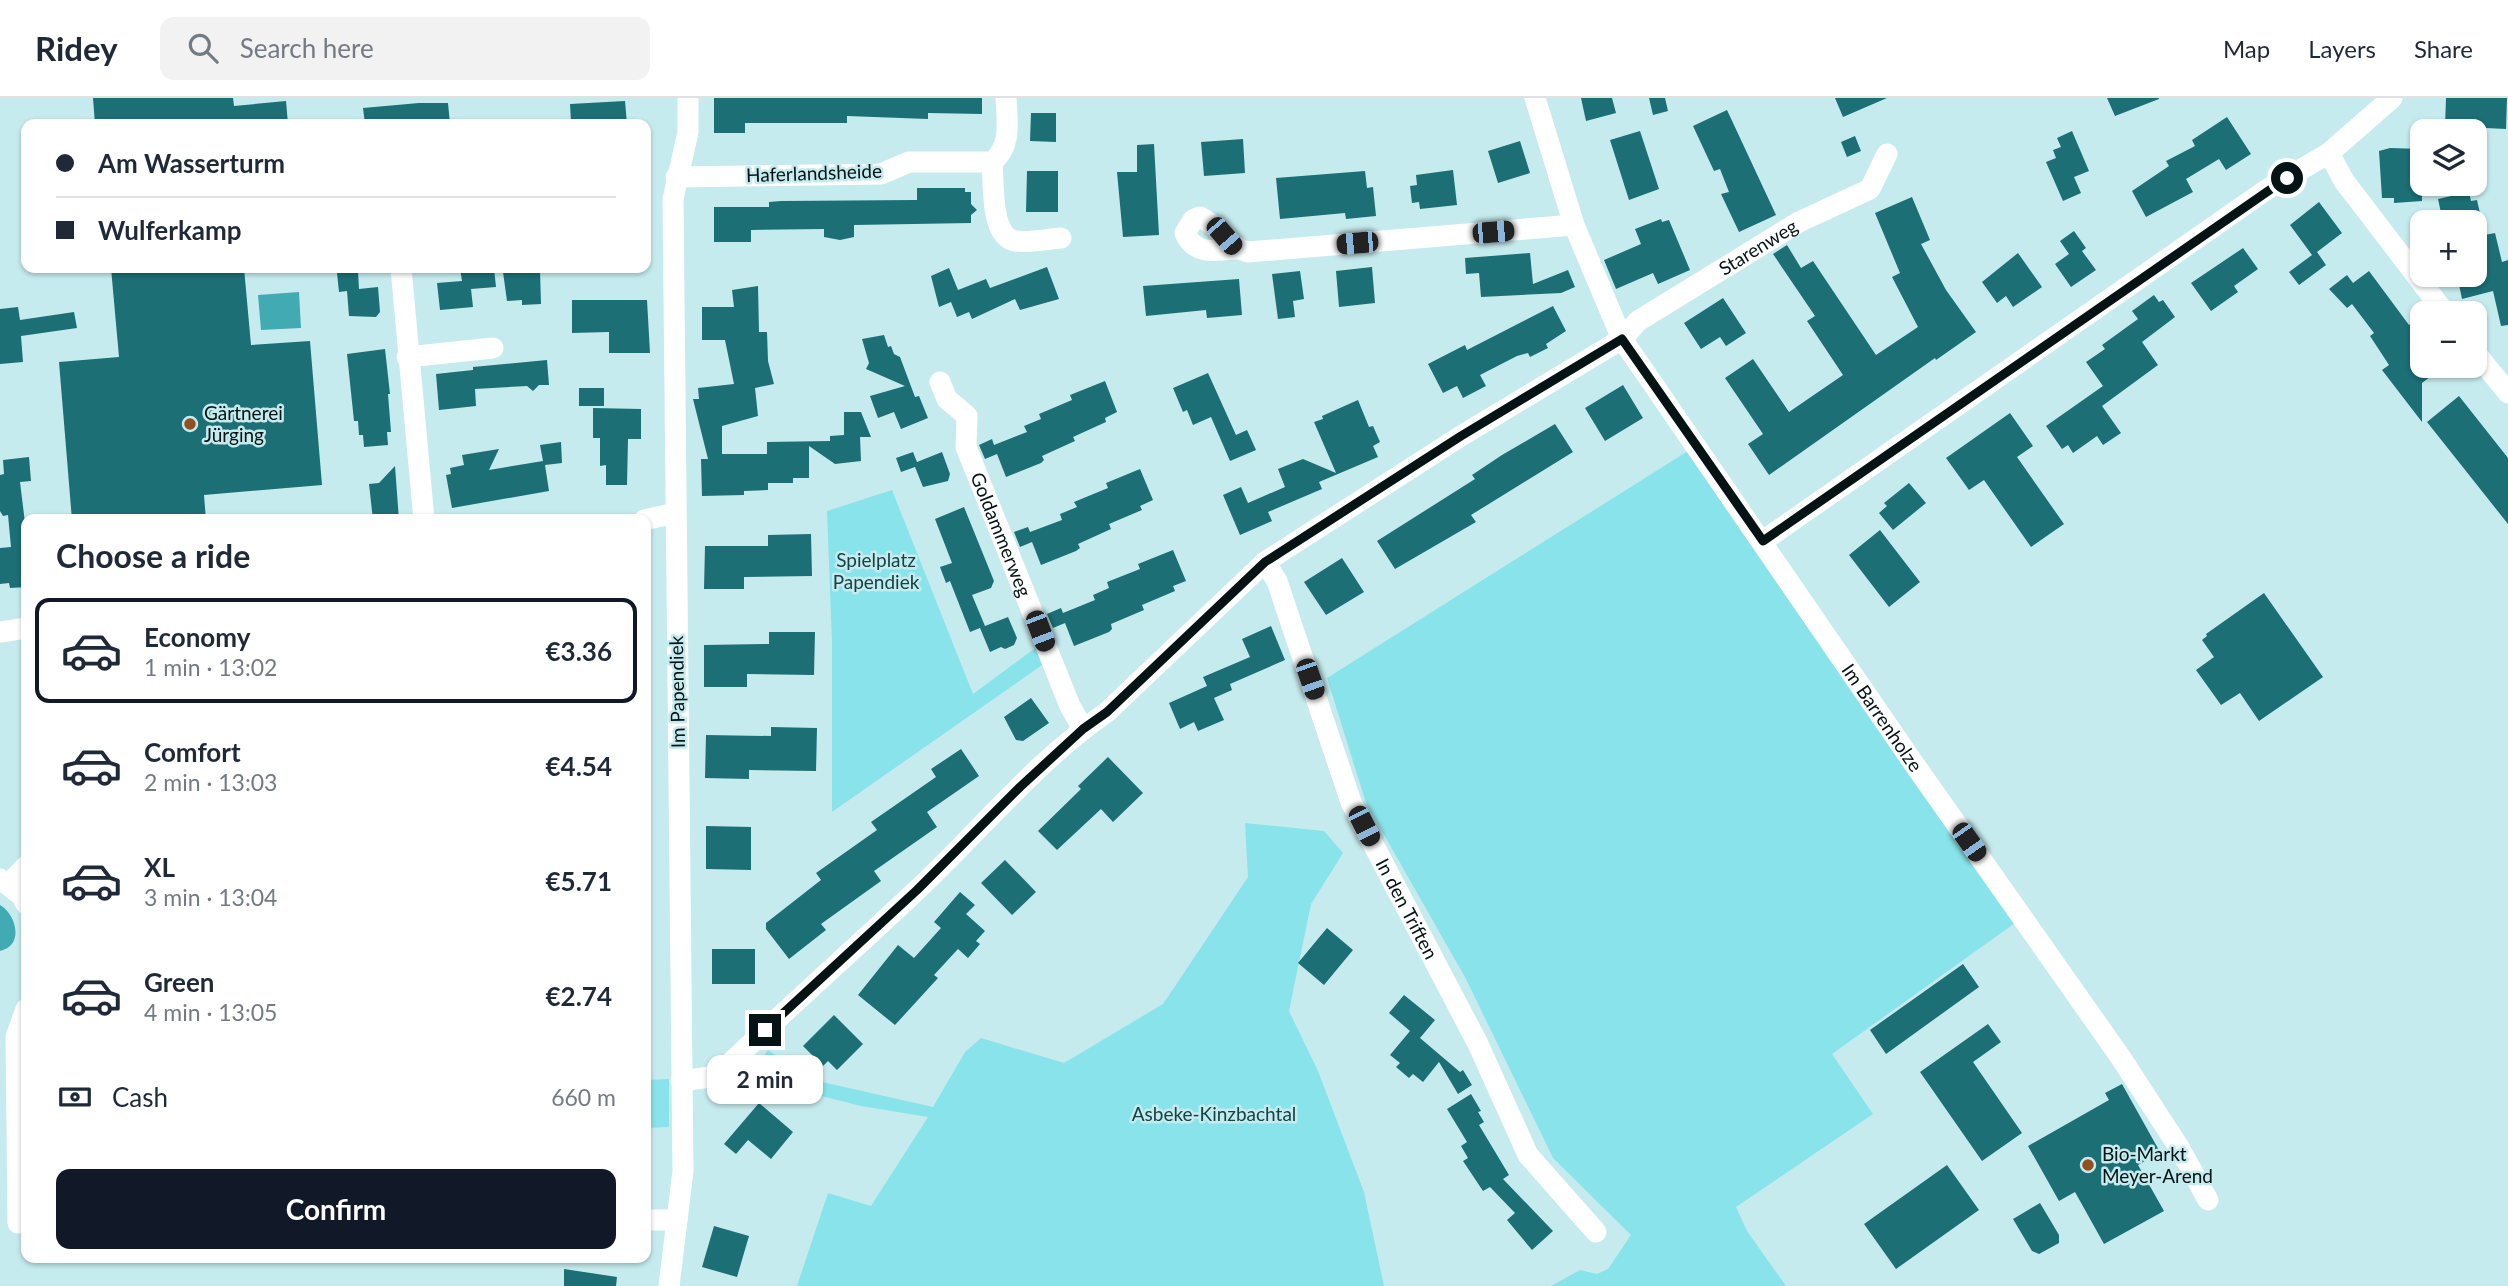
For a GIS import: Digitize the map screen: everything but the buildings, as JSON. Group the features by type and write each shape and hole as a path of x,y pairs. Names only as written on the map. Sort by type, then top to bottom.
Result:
{"street":[{"name":"Im Papendiek","path":"668,1286 683,1171 673,199 688,132 688,98"},
{"path":"1006,98 1007,139 1001,155 992,162 998,226 1005,236 1015,241 1061,238"},
{"name":"Im Barrenholze","path":"1535,98 1574,225 1622,339 1912,761 2121,1058 2180,1149 2208,1200"},
{"path":"1763,541 2256,197 2329,153 2392,98"},
{"path":"2329,153 2344,181 2436,301"},
{"name":"Starenweg","path":"681,1081 717,1076 917,890 1020,787 1083,729 1107,712 1265,562 1461,436 1622,339 1638,321 1799,222 1870,189 1887,154"},
{"name":"Haferlandsheide","path":"676,177 881,174 909,162 992,162"},
{"path":"1235,249 1248,252 1574,225"},
{"path":"401,273 407,357 424,514"},
{"path":"407,357 493,348"},
{"path":"2487,367 2508,393"},
{"name":"Goldammerweg","path":"940,382 947,399 967,416 966,447 1070,706 1083,729"},
{"path":"651,518 675,513"},
{"name":"In den Triften","path":"1265,562 1277,581 1351,802 1478,1044 1528,1155 1596,1232"},
{"path":"0,632 21,629"},
{"path":"21,870 5,882 21,899"},
{"path":"15,1223 8,1037 21,1017"},
{"path":"651,1220 677,1220"}],"green space":[{"path":"1688,451 2015,923 1832,1054 1873,1114 1736,1207 1747,1231 1786,1286 1551,1286 1580,1270 1597,1274 1608,1269 1631,1235 1553,1158 1466,979 1366,803 1327,678"},
{"name":"Spielplatz Papendiek","path":"892,490 973,694 1038,646 1045,663 832,812 832,642 827,511"},
{"name":"Asbeke-Kinzbachtal","path":"1245,823 1324,831 1343,853 1311,904 1289,1011 1318,1071 1364,1192 1384,1286 797,1286 828,1193 871,1206 928,1117 861,1106 801,1091 757,1064 768,1050 809,1079 933,1107 965,1052 981,1038 1064,1063 1163,1004 1248,877"},
{"path":"669,1079 669,1127 651,1128 651,1080"}],"shaded area":[{"path":"299,292 301,328 261,330 258,295"},
{"path":"0,905 11,916 15,937 8,948 0,951"}],"place":[{"name":"Gärtnerei Jürging","path":"190,424"},
{"name":"Bio-Markt Meyer-Arend","path":"2088,1165"}],"route":[{"path":"765,1030 917,890 1020,787 1083,729 1107,712 1265,562 1461,436 1622,339 1763,541 2287,178"}]}
